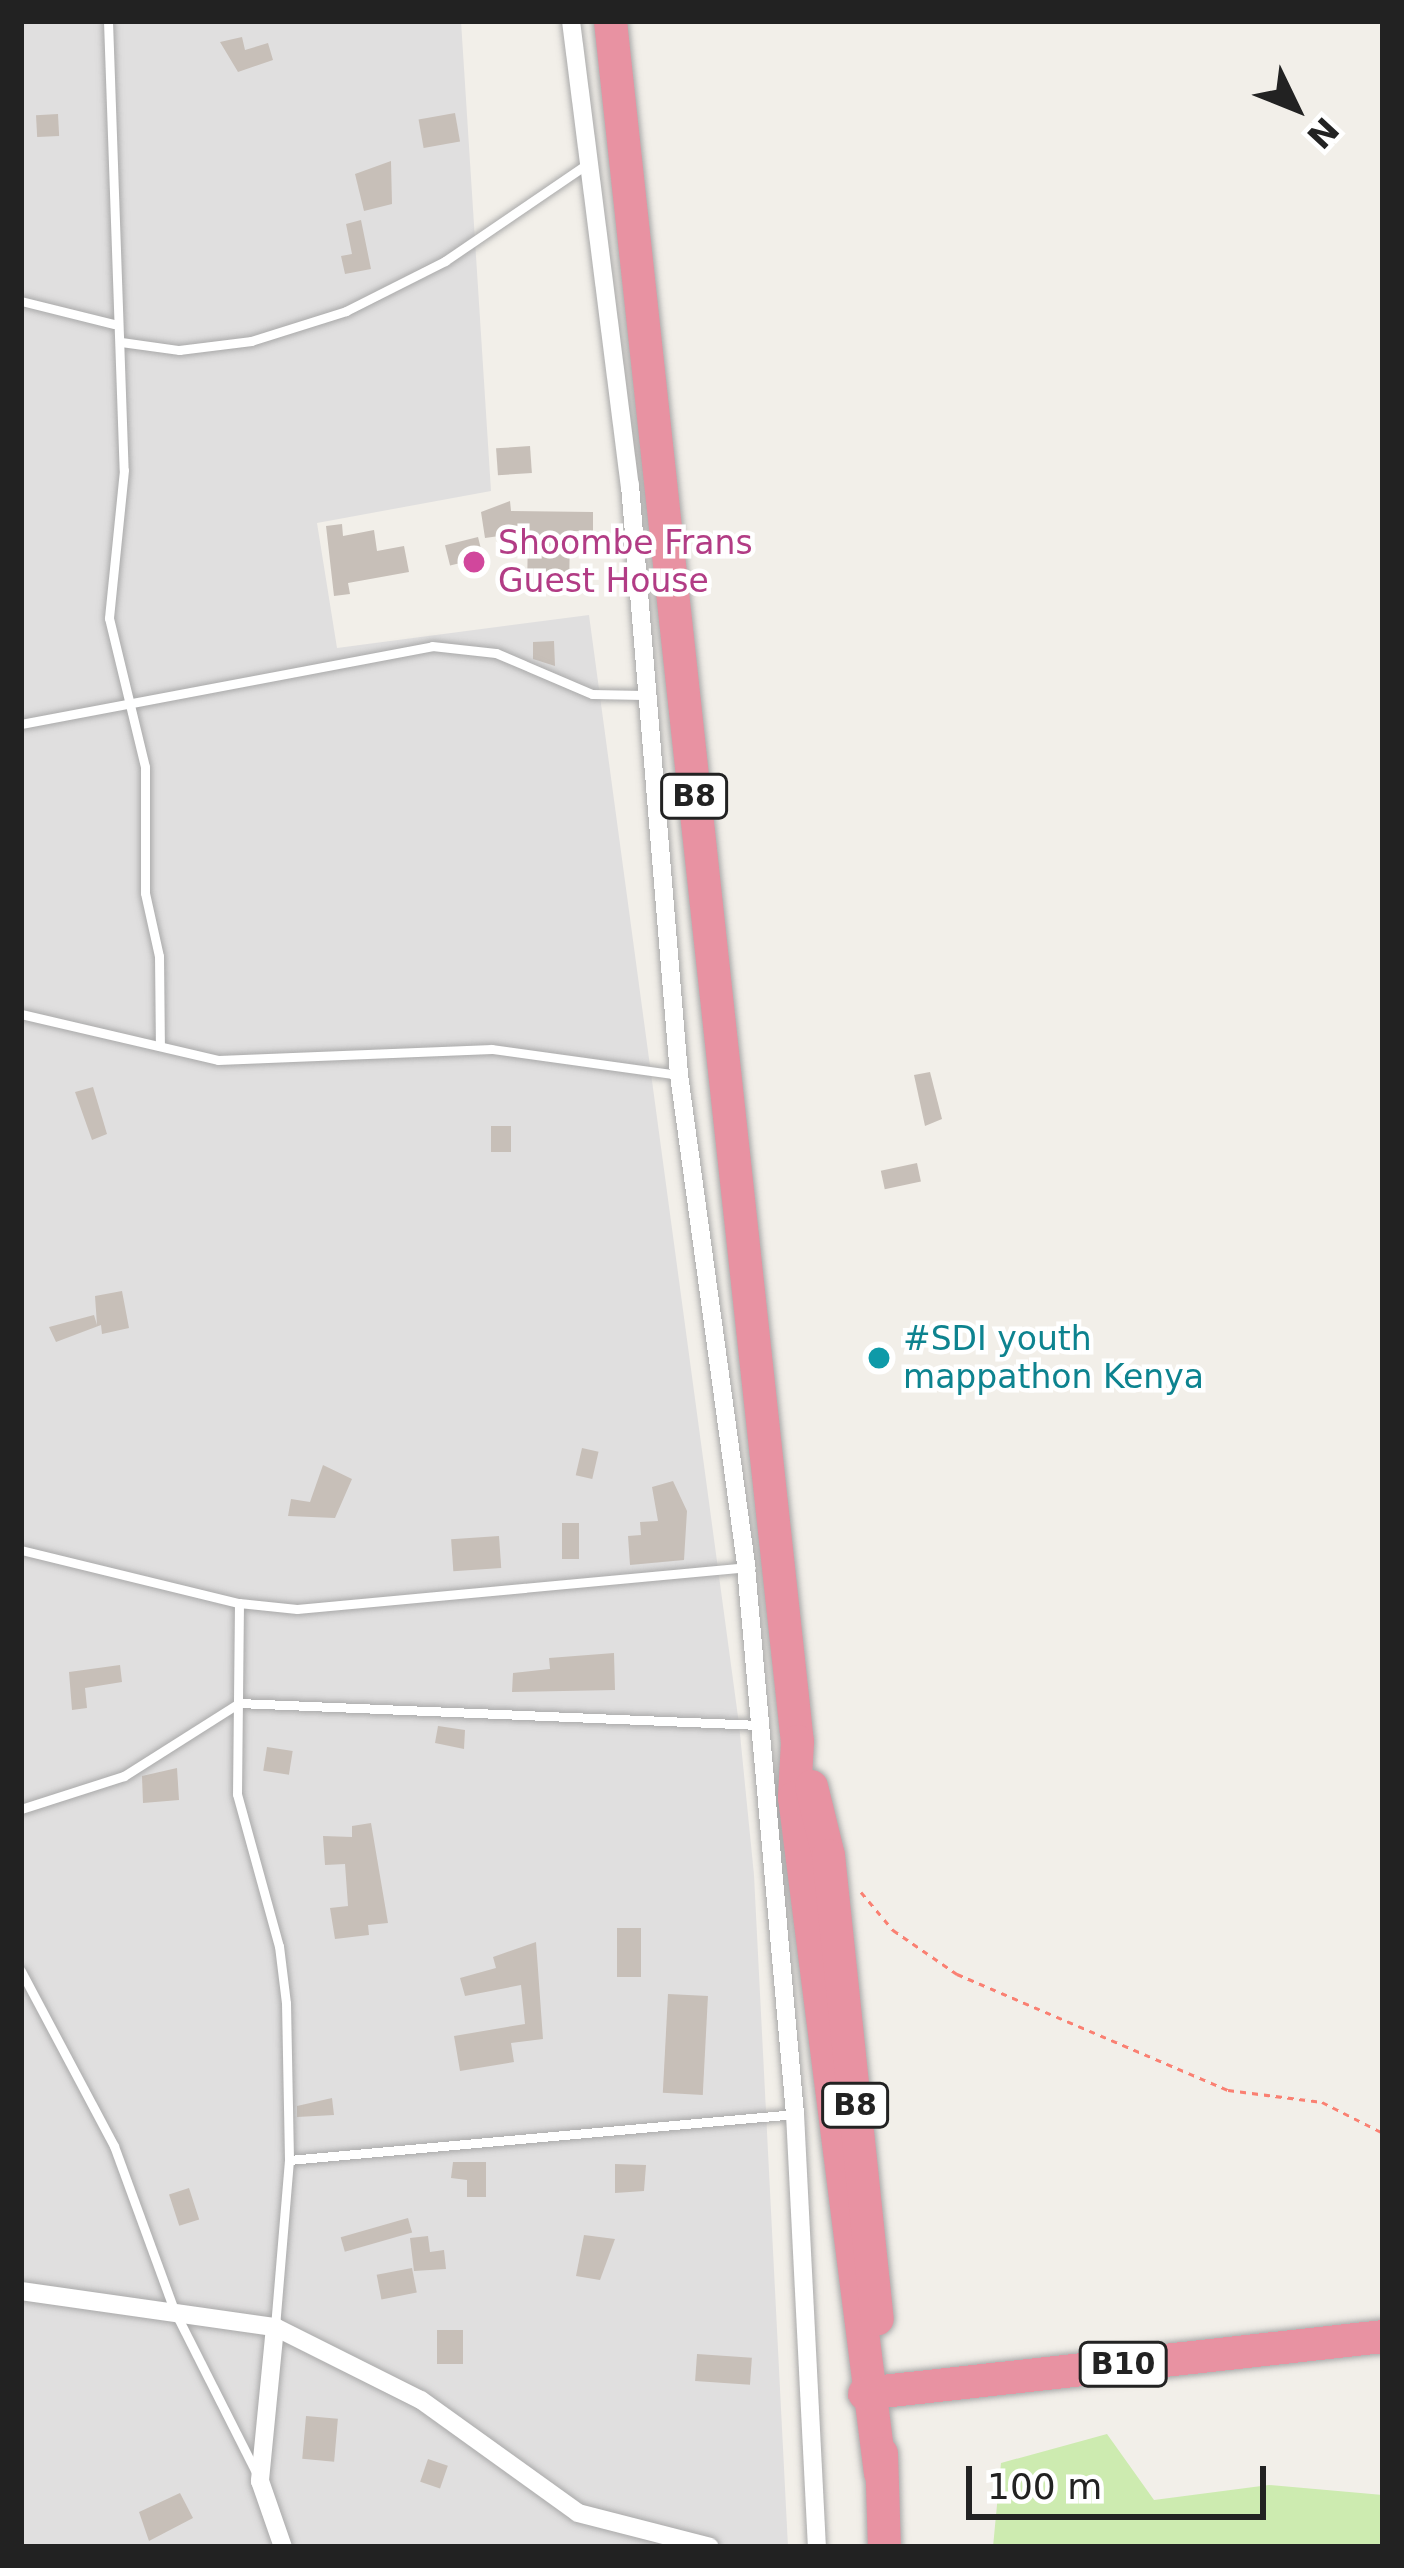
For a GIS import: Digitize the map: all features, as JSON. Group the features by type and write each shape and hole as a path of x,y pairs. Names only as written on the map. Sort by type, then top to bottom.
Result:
{"highway":[{"name":"B8","path":"610,21 796,1741 827,1855 884,2547"},
{"name":"B10","path":"874,2391 1383,2336"}],"street":[{"path":"571,21 630,485 679,1075 746,1567 795,2114 817,2547"},
{"path":"21,2291 275,2327 421,2400 578,2513 710,2547"},
{"path":"275,2327 260,2481 283,2547"}],"lane":[{"path":"108,21 114,324 121,342 124,470 110,618 125,704 147,785 145,893 159,956 160,1046"},
{"path":"121,342 179,350 251,341 346,311 445,260 587,164"},
{"path":"21,301 114,324"},
{"path":"21,724 432,646 496,653 592,694 644,695"},
{"path":"21,1014 218,1060 513,1050 679,1075"},
{"path":"21,1550 239,1603 297,1609 746,1567"},
{"path":"239,1603 237,1794 284,1975 289,2160 275,2327"},
{"path":"21,1808 124,1776 238,1703 760,1725"},
{"path":"21,1971 114,2146 174,2310 260,2481"},
{"path":"289,2160 795,2114"}],"path":[{"path":"856,1886 893,1930 957,1974 1228,2090 1322,2102 1383,2133"}],"shaded area":[{"path":"21,21 461,21 491,491 317,523 337,648 589,615 739,1724 754,1875 788,2547 21,2547"}],"green space":[{"path":"1107,2434 1154,2500 1269,2485 1383,2495 1383,2547 993,2547 1001,2463"}],"building":[{"path":"242,37 245,50 268,43 273,60 238,72 220,42"},
{"path":"455,113 460,142 424,148 419,119"},
{"path":"58,114 59,136 37,137 36,115"},
{"path":"391,161 392,204 364,211 355,174"},
{"path":"361,220 371,269 345,274 341,256 352,254 346,224"},
{"path":"530,446 532,473 498,475 496,448"},
{"path":"510,501 511,511 593,512 593,531 570,531 569,593 527,592 528,532 485,538 481,512"},
{"path":"342,524 343,536 374,530 377,551 404,546 409,572 348,583 350,594 334,596 326,526"},
{"path":"478,537 483,557 450,566 445,545"},
{"path":"554,641 555,666 533,659 533,642"},
{"path":"930,1072 942,1119 925,1126 914,1075"},
{"path":"93,1087 107,1134 92,1140 75,1092"},
{"path":"491,1126 511,1126 511,1152 491,1152"},
{"path":"917,1163 921,1182 885,1189 881,1171"},
{"path":"122,1291 129,1328 102,1334 101,1325 56,1342 49,1327 94,1315 97,1325 95,1296"},
{"path":"582,1448 599,1452 592,1479 576,1475"},
{"path":"323,1465 352,1479 335,1518 288,1516 291,1499 310,1502"},
{"path":"673,1481 687,1511 684,1560 630,1565 628,1536 641,1535 640,1522 658,1521 652,1487"},
{"path":"562,1523 579,1523 579,1559 562,1559"},
{"path":"499,1536 501,1568 453,1571 451,1539"},
{"path":"614,1653 615,1690 512,1692 513,1673 550,1669 549,1658"},
{"path":"120,1665 122,1682 85,1688 87,1708 72,1710 69,1672"},
{"path":"438,1726 465,1730 464,1749 435,1743"},
{"path":"267,1747 293,1751 289,1775 263,1771"},
{"path":"177,1768 179,1800 143,1803 142,1776"},
{"path":"371,1823 388,1923 368,1925 369,1935 335,1939 330,1908 348,1906 345,1864 325,1865 323,1836 352,1837 352,1826"},
{"path":"617,1928 641,1928 641,1977 617,1977"},
{"path":"536,1942 543,2039 511,2043 514,2062 460,2071 454,2036 525,2024 521,1985 465,1996 460,1978 496,1968 493,1957"},
{"path":"668,1994 708,1996 703,2095 663,2093"},
{"path":"332,2098 334,2115 297,2117 297,2106"},
{"path":"453,2162 486,2162 486,2197 467,2197 467,2180 451,2178"},
{"path":"615,2164 646,2165 644,2191 615,2193"},
{"path":"189,2188 199,2219 179,2226 169,2194"},
{"path":"408,2218 412,2232 345,2252 341,2237"},
{"path":"584,2235 615,2239 600,2280 576,2276"},
{"path":"428,2236 430,2252 444,2250 446,2269 414,2271 410,2238"},
{"path":"412,2268 417,2293 381,2299 377,2275"},
{"path":"437,2330 463,2330 463,2364 437,2364"},
{"path":"697,2354 752,2358 750,2385 695,2381"},
{"path":"306,2416 338,2419 334,2462 302,2459"},
{"path":"428,2459 448,2466 440,2489 420,2482"},
{"path":"180,2493 193,2518 149,2541 139,2512"}],"place":[{"name":"Shoombe Frans Guest House","path":"474,562"},
{"name":"#SDI youth mappathon Kenya","path":"879,1358"}]}
